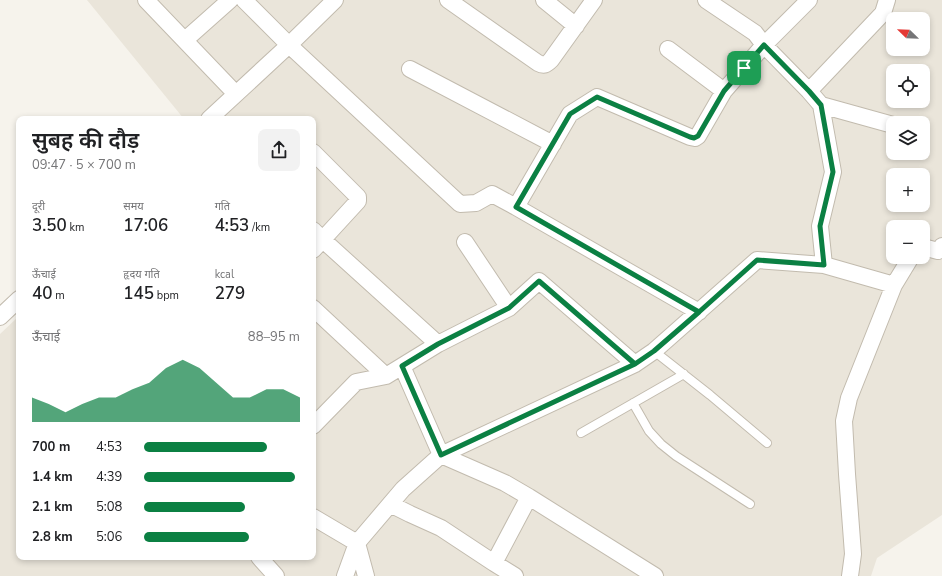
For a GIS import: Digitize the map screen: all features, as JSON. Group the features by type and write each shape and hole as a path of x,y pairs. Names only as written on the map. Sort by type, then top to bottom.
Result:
{"street":[{"path":"146,0 236,94"},
{"path":"185,40 230,0"},
{"path":"244,0 289,45 460,204 476,203 492,194 699,312"},
{"path":"212,116 335,0"},
{"path":"448,0 542,65 547,64 551,60 594,0"},
{"path":"544,0 576,26"},
{"path":"706,0 754,33 821,105 833,172 820,226 824,265"},
{"path":"516,207 570,114 597,97 690,137 694,138 698,136 724,91 764,45 809,0"},
{"path":"809,91 883,13 887,0"},
{"path":"668,49 724,91"},
{"path":"410,69 552,144"},
{"path":"821,105 886,123"},
{"path":"316,155 358,196 358,201 316,240 438,344"},
{"path":"465,242 509,308"},
{"path":"930,249 940,251 942,246"},
{"path":"345,576 357,543 403,489 441,455 635,364 654,351 757,260 824,265 894,285"},
{"path":"850,576 854,554 844,421 849,398 894,285 907,264"},
{"path":"316,423 356,382 386,376 438,344 509,308 539,281 635,364"},
{"path":"0,317 16,302"},
{"path":"316,311 386,376"},
{"path":"402,366 441,455 505,484 529,497 653,576"},
{"path":"494,564 529,497"},
{"path":"390,504 441,528 494,564 515,576"},
{"path":"316,519 357,543 366,576"},
{"path":"262,560 276,576"}],"lane":[{"path":"654,351 710,395 767,443"},
{"path":"581,433 684,374"},
{"path":"633,403 649,431 661,444 676,456 750,504"}],"shaded area":[{"path":"87,0 942,0 942,515 877,558 871,576 0,576 0,334 16,319 16,560 316,560 316,116 182,116"}],"route":[{"path":"744,68 724,91 698,136 694,138 597,97 570,114 516,207 699,312 654,351 635,364 441,455 402,366 438,344 509,308 539,281 635,364 654,351 699,312 757,260 824,265 820,226 833,172 821,105 764,45 744,68"}]}
